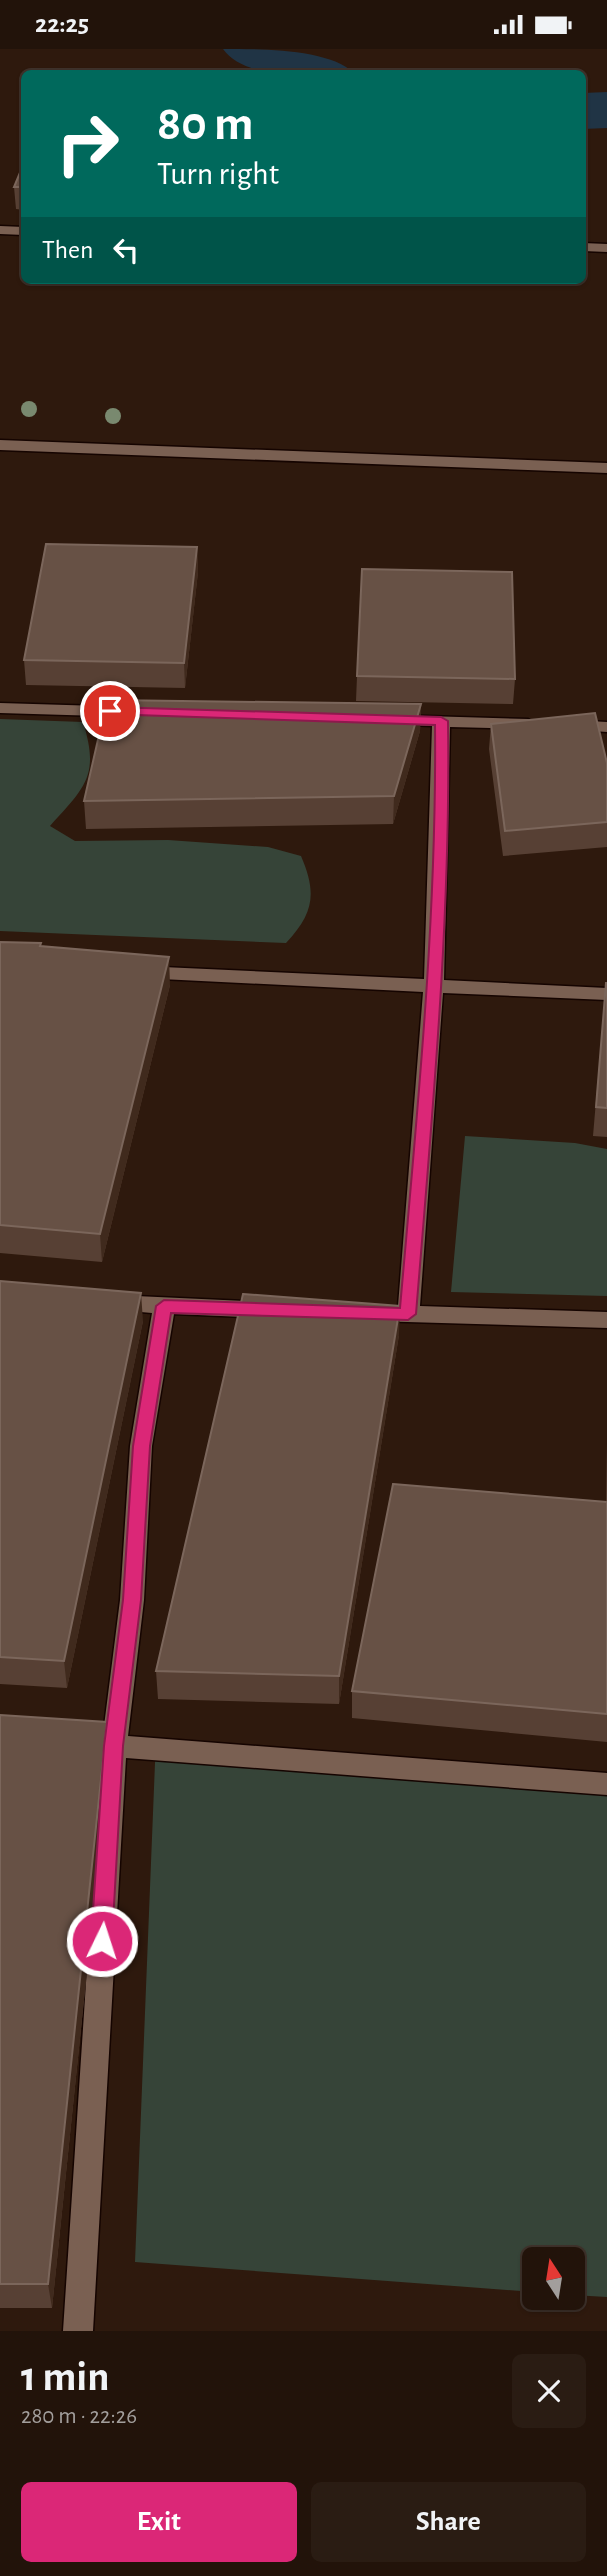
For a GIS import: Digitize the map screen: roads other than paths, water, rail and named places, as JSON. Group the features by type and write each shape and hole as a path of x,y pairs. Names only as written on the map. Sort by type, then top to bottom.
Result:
{"street":[{"path":"0,230 21,230"},
{"path":"586,247 607,248"},
{"path":"0,445 607,468"},
{"path":"0,708 152,712"},
{"path":"372,719 607,727"},
{"path":"408,1314 436,985 441,855 441,721"},
{"path":"122,971 607,994"},
{"path":"96,1301 286,1310"},
{"path":"78,2331 114,1746 132,1600 141,1446 164,1306"},
{"path":"354,1313 607,1320"},
{"path":"76,1744 607,1784"}],"waterway":[{"path":"251,49 316,70"},
{"path":"586,111 607,110"}]}
